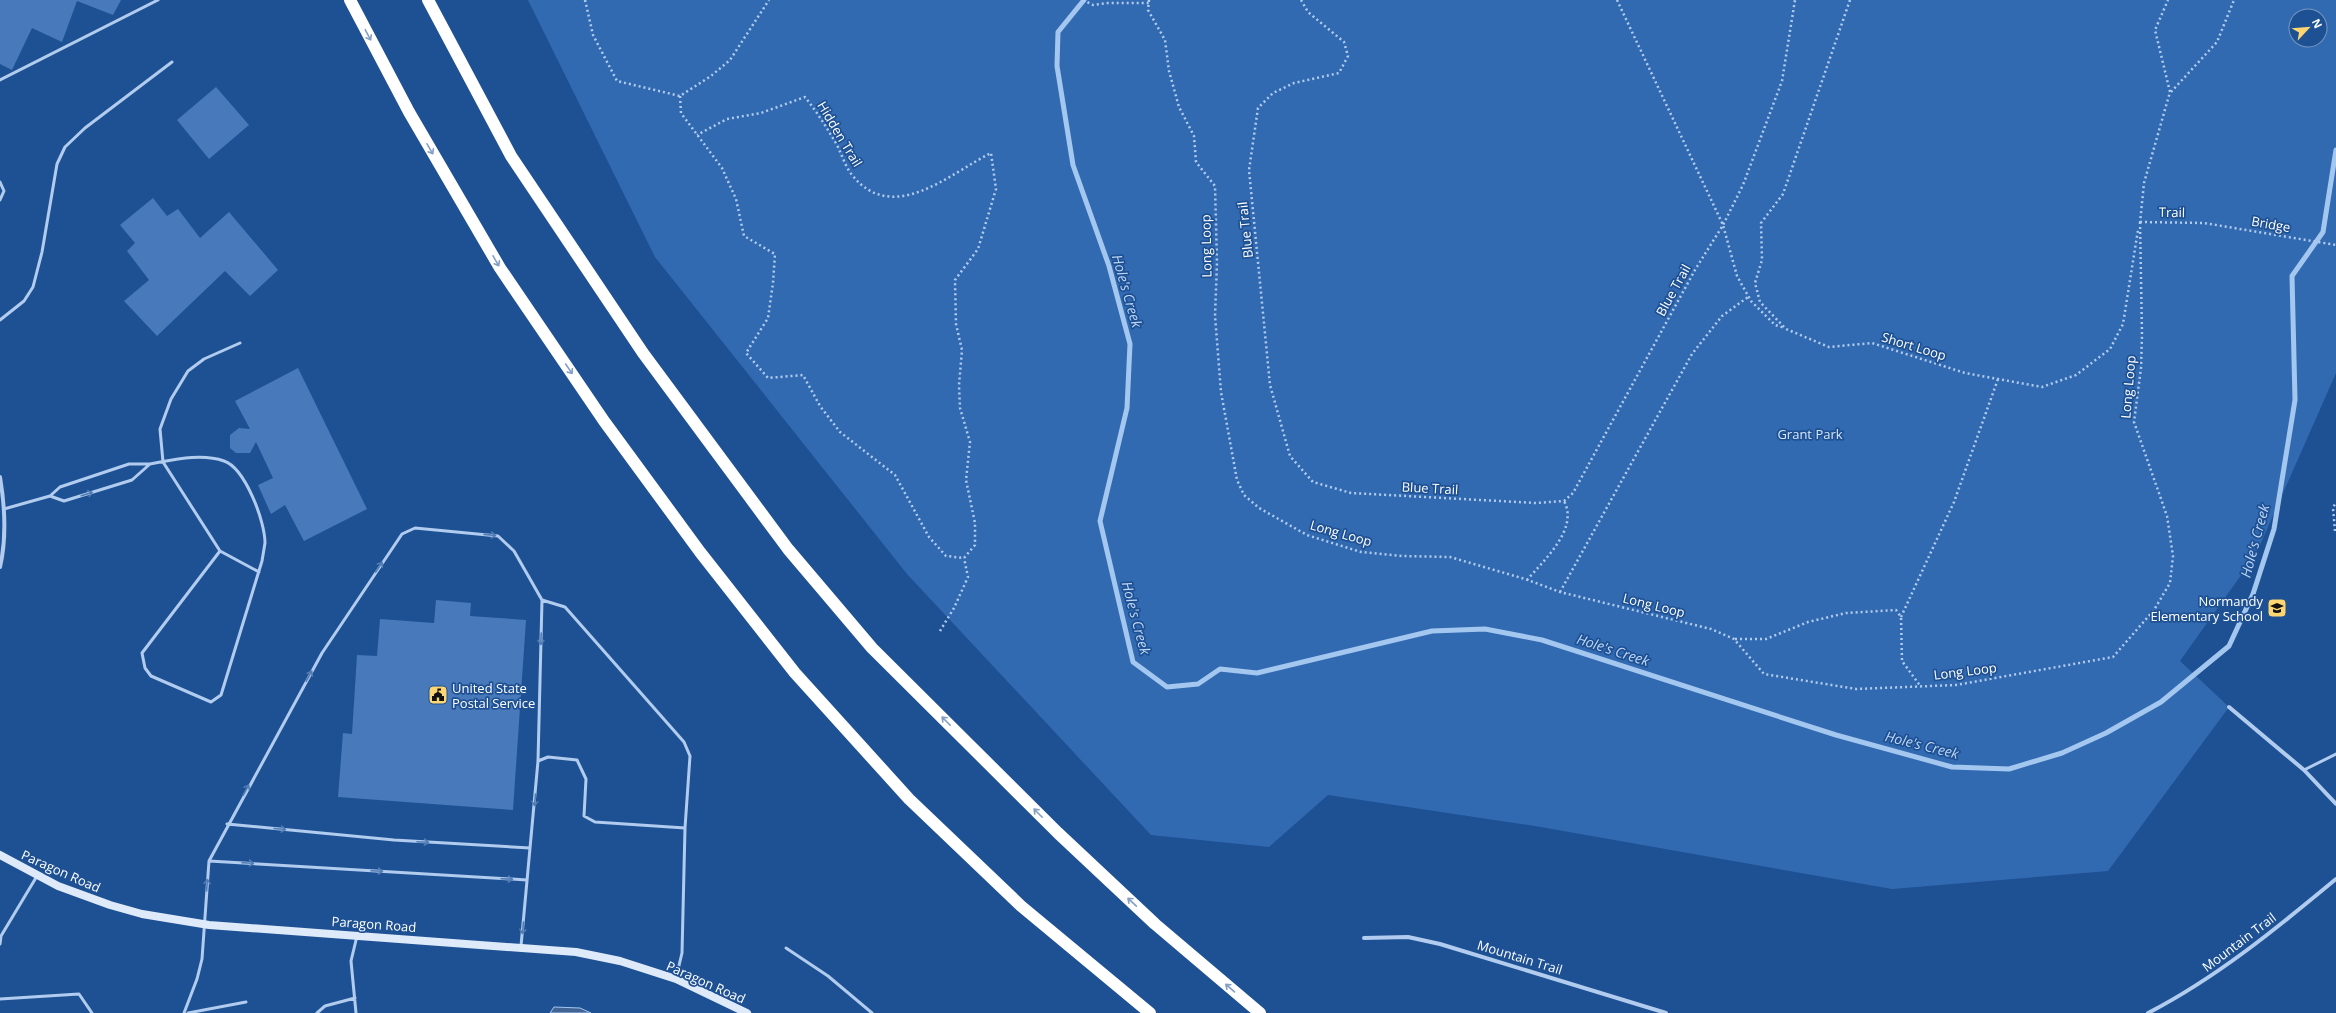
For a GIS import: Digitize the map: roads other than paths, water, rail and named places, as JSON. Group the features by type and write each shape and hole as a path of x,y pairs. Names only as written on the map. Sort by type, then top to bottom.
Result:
{"highway":[{"path":"350,0 409,112 500,268 609,428 700,552 795,673 909,799 1021,906 1150,1013"},
{"path":"428,0 511,156 643,353 788,549 872,648 1058,833 1155,924 1260,1013"}],"street":[{"path":"0,477 5,534 0,567"},
{"path":"2229,707 2304,770 2336,804"},
{"name":"Paragon Road","path":"0,855 37,876 110,905 142,914 204,924 521,946 576,952 620,961 676,979 747,1013"},
{"name":"Mountain Trail","path":"2148,1013 2177,998 2219,970 2336,879"},
{"name":"Mountain Trail","path":"1364,938 1408,937 1440,944 1666,1013"}],"lane":[{"path":"0,80 158,0"},
{"path":"0,320 24,301 32,287 42,252 57,164 65,147 85,128 172,62"},
{"path":"0,182 4,192 0,200"},
{"path":"240,343 204,359 188,371 171,400 160,429 163,462 220,551 258,572"},
{"path":"4,509 50,496 60,487 129,464 150,464 199,457 224,460 234,467 243,478 261,517 265,542 258,572 221,695 211,702 151,676 145,668 142,653 220,551"},
{"path":"50,496 64,501 125,483 132,480 150,464"},
{"path":"184,1013 197,979 202,959 209,861 227,824 322,653 402,534 415,528 498,536 514,551 542,600 538,761 521,946"},
{"path":"542,600 565,607 684,742 690,756 685,828 682,953 676,979"},
{"path":"2304,770 2336,754"},
{"path":"538,761 548,757 577,760 586,779 584,816 595,822 685,828"},
{"path":"227,824 394,840 530,848"},
{"path":"209,861 527,880"},
{"path":"0,944 1,936 37,876"},
{"path":"356,1013 351,961 357,934"},
{"path":"786,948 828,976 872,1013"},
{"path":"0,999 80,994 92,1013"},
{"path":"317,1013 325,1006 355,998"},
{"path":"188,1013 246,1002"}],"waterway":[{"name":"Hole's Creek","path":"1084,0 1058,32 1057,66 1073,165 1109,266 1130,344 1127,408 1100,521 1133,662 1167,687 1198,684 1220,669 1257,673 1432,631 1485,629 1542,640 1836,735 1952,767 2009,769 2062,753 2106,733 2161,702 2229,646 2253,594 2274,529 2295,400 2292,276 2323,232 2336,150"}],"place":[{"name":"Normandy Elementary School","path":"2277,608"},
{"name":"United State Postal Service","path":"438,695"}],"park label":[{"name":"Grant Park","path":"1810,434"}]}
